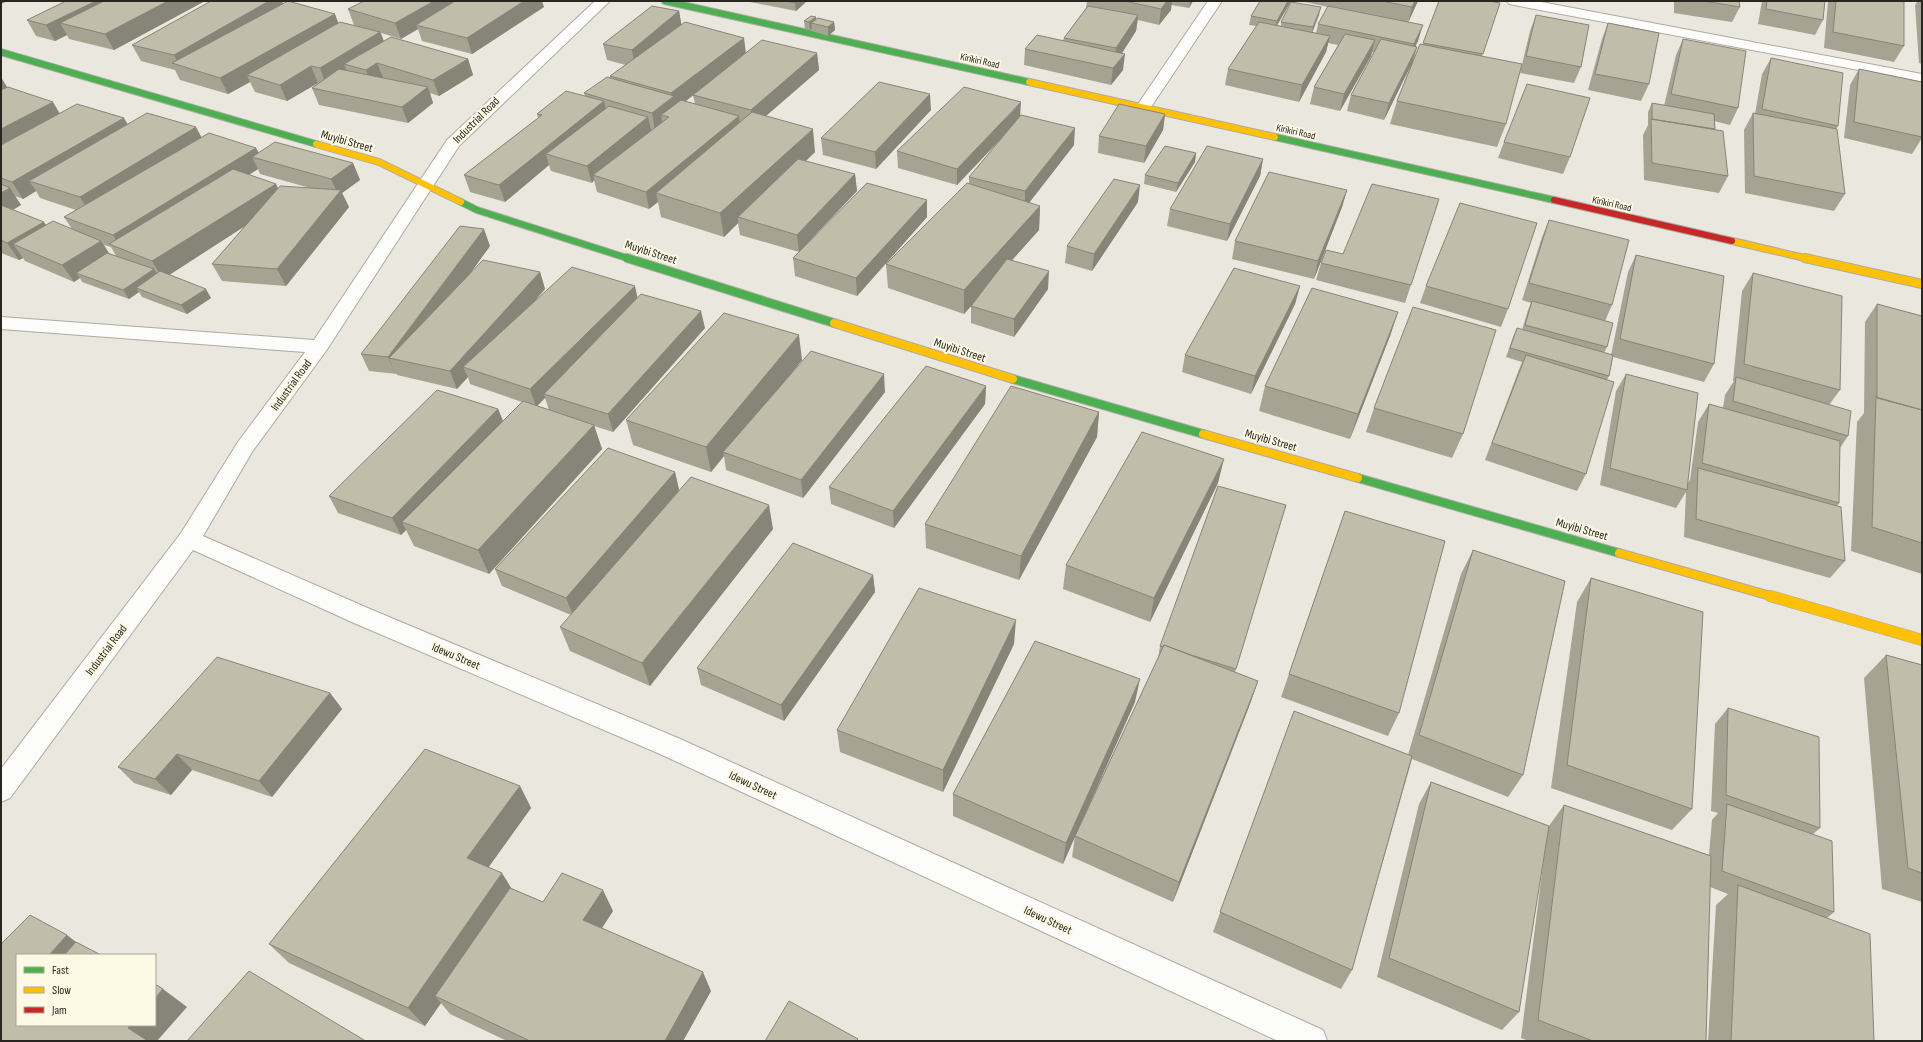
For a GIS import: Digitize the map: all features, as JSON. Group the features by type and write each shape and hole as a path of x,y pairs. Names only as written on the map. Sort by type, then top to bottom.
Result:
{"street":[{"name":"Industrial Road","path":"1,790 189,539 245,447 319,347 453,142 603,1"},
{"name":"Kirikiri Road","path":"665,1 1144,107 1922,284"},
{"path":"1144,107 1215,1"},
{"path":"1514,1 1922,78"},
{"name":"Muyibi Street","path":"1,52 378,162 477,210 1006,377 1922,640"},
{"path":"1,323 319,347"},
{"name":"Idewu Street","path":"189,539 362,616 669,746 1312,1041"}],"building":[{"path":"66,1 96,1 46,25 27,20"},
{"path":"104,1 168,1 105,34 60,23"},
{"path":"211,1 269,1 174,55 132,45"},
{"path":"288,1 335,14 220,78 172,63"},
{"path":"364,1 434,1 395,23 348,9"},
{"path":"455,1 524,1 467,38 416,25"},
{"path":"786,1 797,1 795,3"},
{"path":"1125,1 1167,1 1161,9"},
{"path":"1260,1 1288,1 1277,21 1251,16"},
{"path":"1382,1 1415,1 1412,7"},
{"path":"1439,1 1489,1 1500,3 1483,54 1423,43"},
{"path":"1704,1 1739,1 1740,7"},
{"path":"1767,1 1825,1 1823,20 1766,9"},
{"path":"1836,1 1904,1 1904,46 1833,32"},
{"path":"1291,2 1321,7 1313,27 1281,22"},
{"path":"652,6 679,11 632,50 603,44"},
{"path":"1088,6 1138,15 1116,48 1064,38"},
{"path":"1328,6 1423,25 1414,44 1318,24"},
{"path":"1536,15 1589,25 1581,67 1526,56"},
{"path":"811,16 816,17 809,22 804,21"},
{"path":"818,18 834,22 828,27 811,23"},
{"path":"340,22 380,32 320,68 311,66 280,85 247,75"},
{"path":"685,22 744,38 671,93 610,76"},
{"path":"1259,22 1330,36 1302,85 1228,69"},
{"path":"1608,23 1659,33 1649,84 1595,74"},
{"path":"1345,34 1375,40 1344,94 1314,87"},
{"path":"1037,35 1125,54 1113,68 1025,49"},
{"path":"391,37 468,59 433,80 377,63 366,70 344,64"},
{"path":"1381,39 1417,47 1389,103 1351,95"},
{"path":"1683,39 1746,51 1738,108 1671,94"},
{"path":"762,40 817,53 751,110 693,95"},
{"path":"1420,44 1522,64 1506,124 1397,101"},
{"path":"1771,58 1843,73 1838,126 1762,109"},
{"path":"339,69 428,87 402,107 312,88"},
{"path":"1859,69 1922,82 1922,137 1854,122"},
{"path":"607,77 674,96 652,113 584,93"},
{"path":"879,82 930,94 875,152 821,138"},
{"path":"1527,84 1590,98 1570,157 1504,142"},
{"path":"8,87 53,102 1,129 1,90"},
{"path":"964,87 1021,102 957,169 897,151"},
{"path":"566,91 604,101 499,185 464,175 542,115 537,114"},
{"path":"681,100 739,116 646,192 593,175 669,117 661,115"},
{"path":"1652,103 1714,114 1715,129 1652,119"},
{"path":"77,104 124,118 12,182 1,178 1,145"},
{"path":"1119,104 1165,114 1146,146 1099,136"},
{"path":"609,106 648,117 587,166 546,154"},
{"path":"752,112 813,129 720,213 656,193"},
{"path":"147,113 196,127 80,197 29,181"},
{"path":"1753,113 1837,129 1845,194 1754,176"},
{"path":"1021,115 1075,128 1025,191 969,177"},
{"path":"1651,119 1723,131 1728,176 1652,163"},
{"path":"209,133 256,148 113,235 64,217"},
{"path":"275,142 353,163 331,179 252,157"},
{"path":"1165,146 1196,153 1178,183 1145,175"},
{"path":"1207,146 1263,159 1230,224 1170,209"},
{"path":"798,159 855,174 797,235 738,217"},
{"path":"233,169 276,184 152,261 109,244"},
{"path":"1269,172 1347,190 1318,261 1235,241"},
{"path":"1114,179 1140,185 1094,254 1067,246"},
{"path":"867,183 927,200 856,278 793,258"},
{"path":"967,183 1040,206 964,290 886,264"},
{"path":"1,184 10,188 1,193"},
{"path":"1372,184 1439,199 1411,285 1321,263 1326,250 1343,254"},
{"path":"280,186 341,190 277,269 212,264"},
{"path":"1460,203 1537,223 1508,309 1426,286"},
{"path":"1,205 44,222 7,243 1,240"},
{"path":"1549,220 1629,240 1612,305 1529,283"},
{"path":"53,221 101,241 62,265 13,244"},
{"path":"460,226 484,229 388,357 361,354"},
{"path":"107,253 154,269 123,290 76,273"},
{"path":"1636,255 1724,276 1714,364 1620,339"},
{"path":"1007,259 1049,271 1014,319 971,306"},
{"path":"483,260 540,272 450,371 389,358"},
{"path":"572,267 635,286 530,389 463,367"},
{"path":"1234,268 1300,286 1255,376 1185,355"},
{"path":"160,271 206,289 181,305 136,288"},
{"path":"1753,273 1842,296 1840,390 1744,364"},
{"path":"1312,288 1398,312 1358,414 1265,386"},
{"path":"641,294 701,311 608,414 544,394"},
{"path":"1532,301 1613,323 1607,347 1525,325"},
{"path":"1877,304 1922,316 1922,410 1877,398"},
{"path":"1413,307 1496,330 1463,434 1374,408"},
{"path":"724,313 799,335 706,447 626,420"},
{"path":"1517,328 1613,355 1609,376 1510,348"},
{"path":"811,351 884,374 801,480 723,452"},
{"path":"1526,355 1614,382 1586,474 1492,443"},
{"path":"926,366 986,386 893,511 829,487"},
{"path":"1626,374 1698,393 1687,490 1610,468"},
{"path":"1736,377 1851,411 1848,436 1733,401"},
{"path":"1011,386 1099,412 1021,556 925,524"},
{"path":"437,390 498,409 392,518 329,496"},
{"path":"1876,397 1922,410 1922,543 1872,527"},
{"path":"523,401 594,425 478,550 402,522"},
{"path":"1709,404 1840,441 1839,503 1702,463"},
{"path":"1142,432 1224,459 1154,598 1066,565"},
{"path":"608,448 675,472 566,598 495,569"},
{"path":"1698,468 1841,507 1845,561 1696,519"},
{"path":"691,477 769,505 642,663 560,627"},
{"path":"1218,486 1286,505 1236,669 1164,645 1163,647 1160,646"},
{"path":"1345,511 1445,541 1399,713 1289,674"},
{"path":"793,543 873,575 781,705 697,668"},
{"path":"1473,550 1565,581 1523,775 1419,735"},
{"path":"1591,578 1703,612 1692,809 1567,765"},
{"path":"919,588 1016,620 943,770 837,730"},
{"path":"1035,641 1140,679 1066,843 953,794"},
{"path":"1164,645 1258,681 1179,882 1075,836"},
{"path":"1886,655 1922,665 1922,873 1908,868"},
{"path":"217,657 330,693 259,781 177,754 155,779 118,767"},
{"path":"1728,708 1819,737 1820,828 1726,795"},
{"path":"1294,711 1412,756 1352,970 1220,912"},
{"path":"425,749 520,786 467,858 502,873 408,1008 269,944"},
{"path":"1431,782 1549,826 1519,1012 1389,958"},
{"path":"1727,804 1832,841 1834,912 1722,871"},
{"path":"1564,805 1711,856 1706,1041 1593,1041 1538,1020"},
{"path":"562,873 603,890 583,920 703,972 665,1041 530,1041 435,996 510,888 543,902"},
{"path":"1738,885 1870,934 1874,1041 1731,1041"},
{"path":"30,915 67,935 50,954 16,954 16,1026 129,1026 128,1028 148,1041 1,1041 1,944"},
{"path":"76,942 99,954 65,954"},
{"path":"249,971 364,1040 187,1041"},
{"path":"156,985 163,989 156,997"},
{"path":"789,1001 858,1039 856,1041 765,1041"}],"traffic: fast":[{"path":"665,1 1029,82"},
{"path":"1,52 316,144"},
{"path":"1275,137 1554,200"},
{"path":"461,202 477,210 834,323"},
{"path":"1013,379 1203,434"},
{"path":"1358,478 1619,553"}],"traffic: slow":[{"path":"1029,82 1275,137"},
{"path":"316,144 379,162 461,202"},
{"path":"1732,241 1922,284"},
{"path":"834,323 1013,379"},
{"path":"1203,434 1358,478"},
{"path":"1619,553 1922,640"}],"traffic: jam":[{"path":"1554,200 1732,241"}]}
